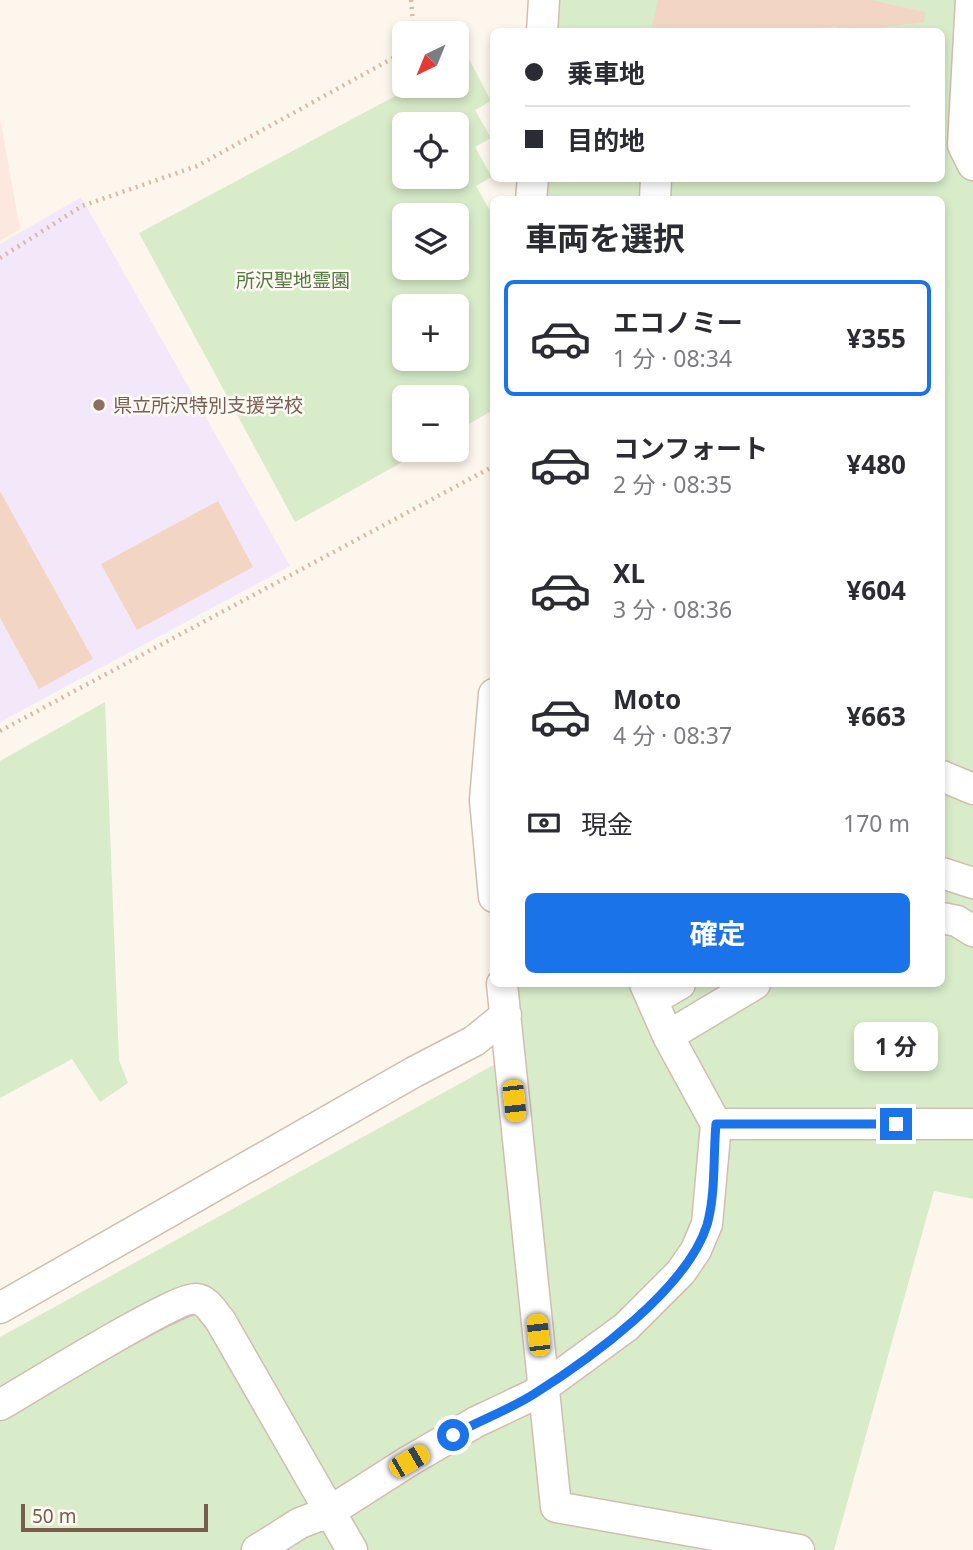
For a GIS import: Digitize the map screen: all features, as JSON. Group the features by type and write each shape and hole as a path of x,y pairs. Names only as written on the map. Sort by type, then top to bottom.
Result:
{"street":[{"path":"542,28 544,0"},
{"path":"971,0 961,44 962,145 973,165"},
{"path":"490,741 485,800 490,854"},
{"path":"945,777 973,789"},
{"path":"945,874 973,883"},
{"path":"945,919 973,931"},
{"path":"502,987 556,1507 799,1550"},
{"path":"257,1550 300,1523 330,1512 409,1461 544,1387 626,1327 681,1272 696,1250 708,1214 716,1124 668,1036 649,992 668,987"},
{"path":"668,1036 750,987"},
{"path":"0,1308 414,1072 474,1041 506,1015"},
{"path":"716,1124 973,1124"},
{"path":"0,1405 154,1315 181,1301 196,1298 206,1303 220,1320 352,1550"}],"path":[{"path":"411,0 413,21"},
{"path":"0,258 82,206 197,166 392,59"},
{"path":"0,731 490,468"}],"shaded area":[{"path":"0,118 20,229 0,241"},
{"name":"県立所沢特別支援学校","path":"81,197 290,566 0,722 0,244"}],"green space":[{"path":"559,0 973,0 973,1199 934,1191 834,1550 0,1550 0,1337 499,1062 512,987 945,987 945,196 545,196 547,182 945,182 945,28 557,28"},
{"name":"所沢聖地霊園","path":"469,59 490,99 475,110 490,139 475,147 490,173 490,178 476,186 490,211 490,412 469,424 469,385 392,385 392,462 402,462 295,522 139,233 392,98 469,98"},
{"path":"105,702 119,1060 128,1083 100,1102 72,1059 0,1098 0,761"}],"building":[{"path":"658,0 871,0 925,12 924,22 875,28 652,28"},
{"path":"0,491 93,659 39,689 0,618"},
{"path":"218,501 253,567 137,630 101,564"}],"place":[{"name":"県立所沢特別支援学校","path":"99,405"}],"route":[{"path":"453,1435 533,1395 595,1352 626,1327 681,1272 696,1250 707,1224 716,1124 896,1124"}]}
